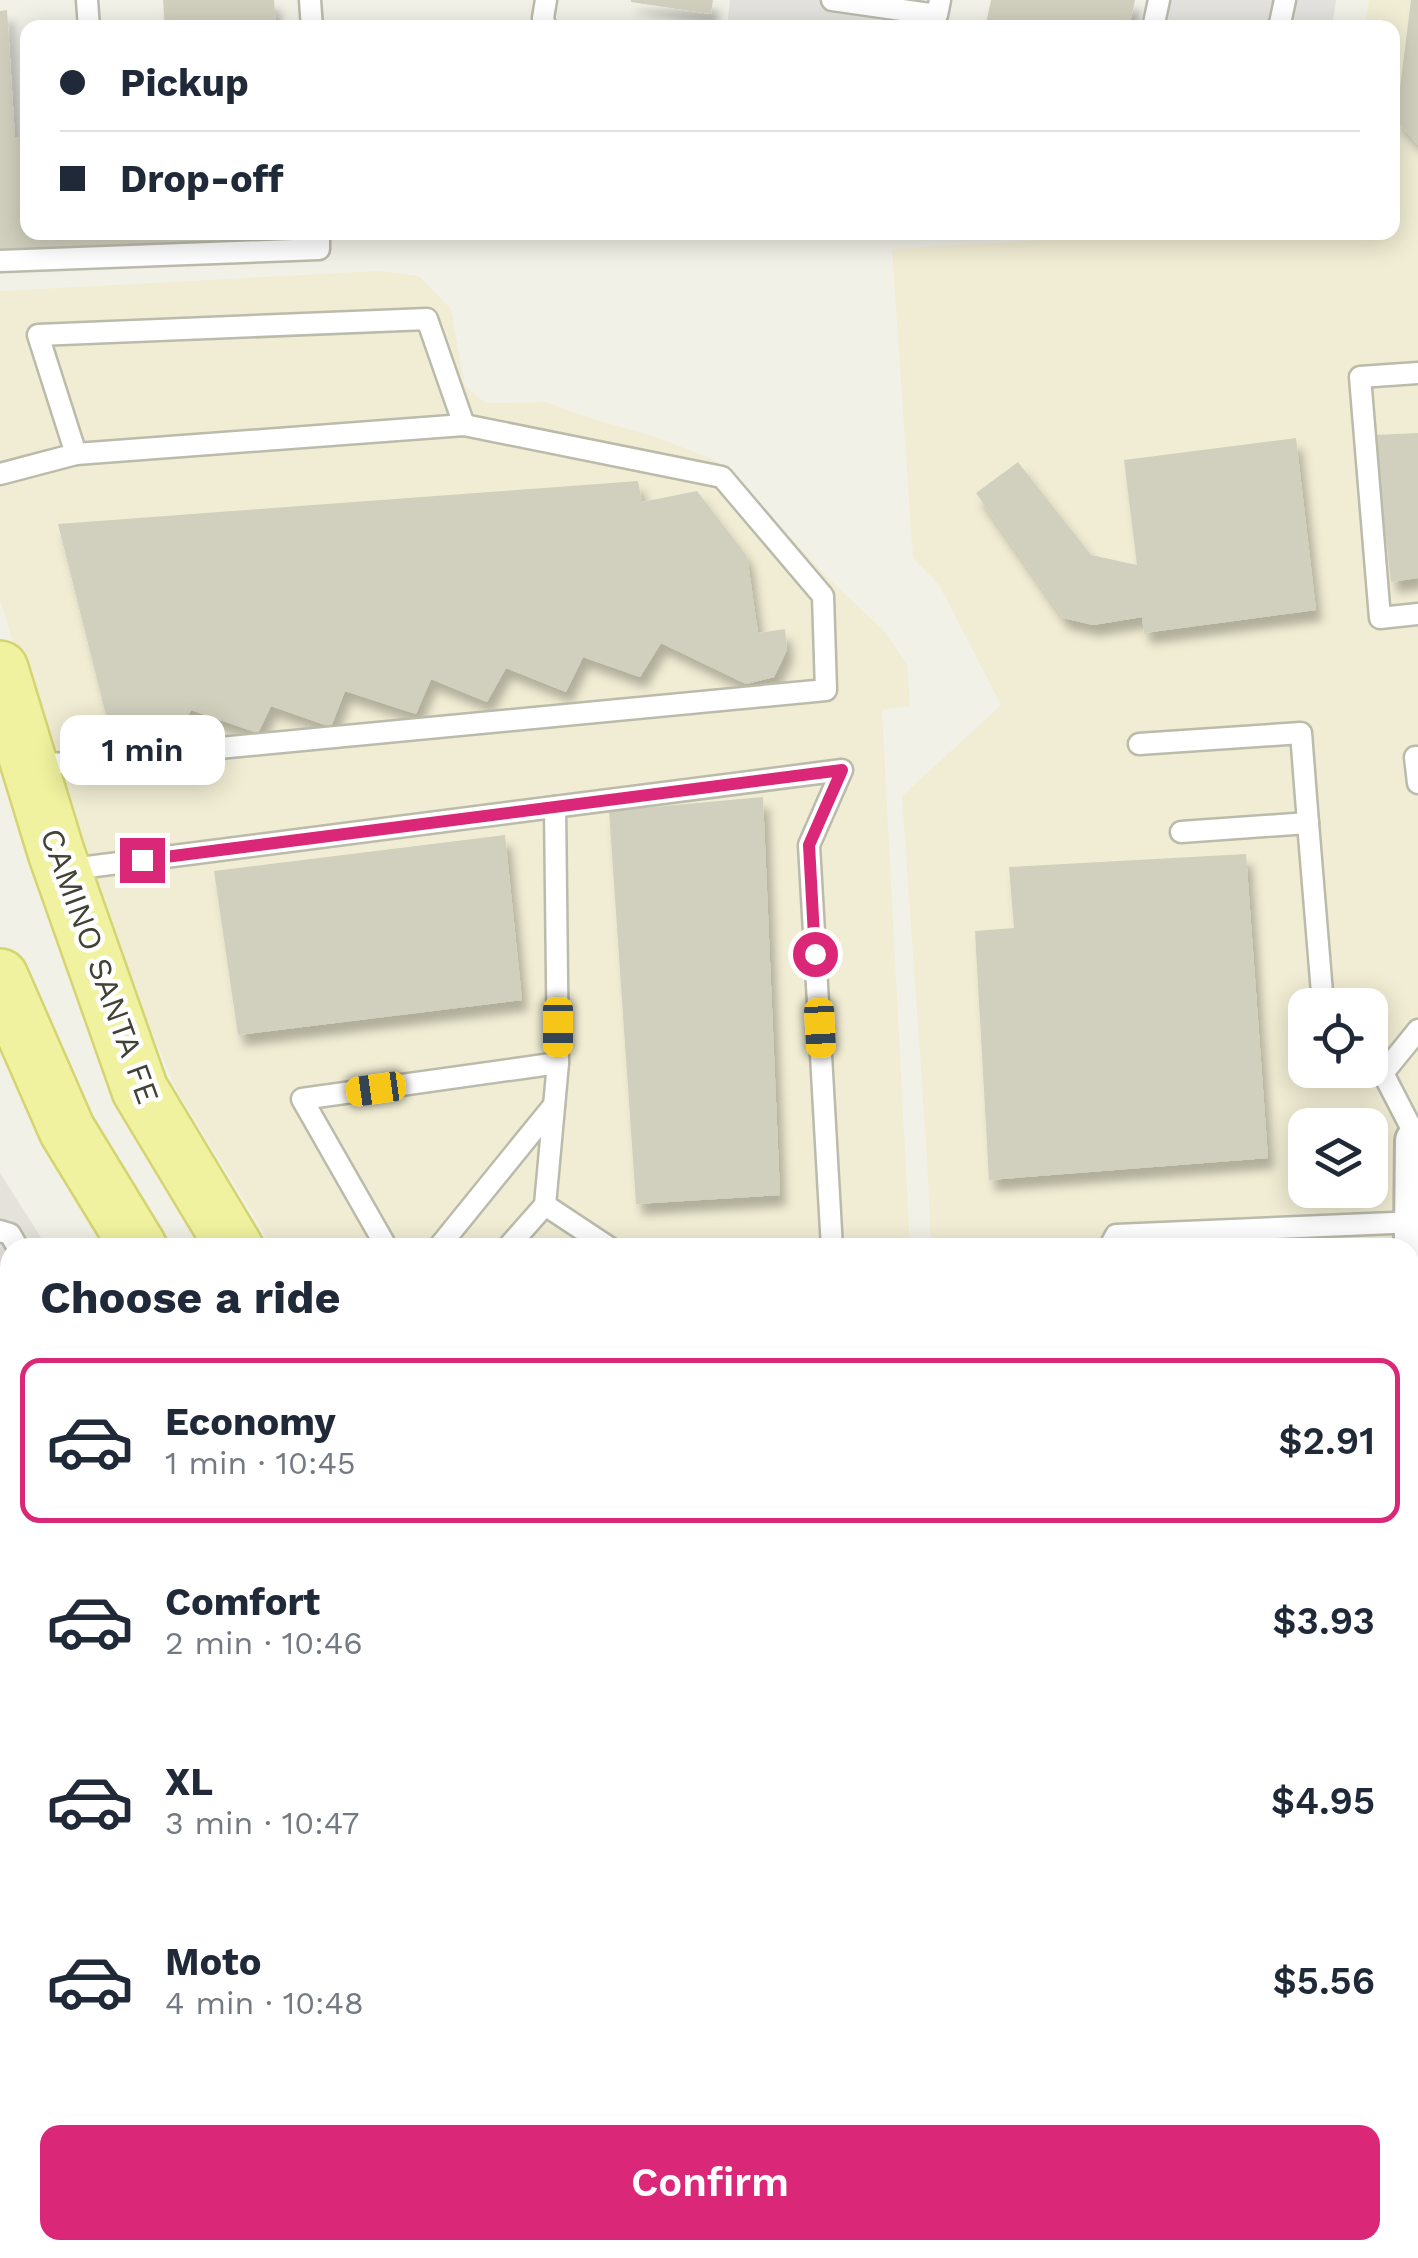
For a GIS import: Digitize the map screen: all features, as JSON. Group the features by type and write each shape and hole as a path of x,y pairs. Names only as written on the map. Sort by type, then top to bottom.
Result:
{"main road":[{"name":"CAMINO SANTA FE","path":"0,669 62,870 140,1090 230,1238"},
{"path":"0,977 67,1130 133,1238"}],"street":[{"path":"1416,1222 1418,1141"}],"lane":[{"path":"832,0 913,20 937,14 940,0"},
{"path":"0,261 319,249 319,240"},
{"path":"76,454 38,335 427,318 464,424"},
{"path":"1418,373 1360,376 1380,618 1418,614"},
{"path":"0,474 76,454 464,424 722,477 823,596 826,690 30,766"},
{"path":"1139,744 1300,732 1322,988"},
{"path":"1418,756 1418,783"},
{"path":"62,870 842,770 809,845 831,1238"},
{"path":"516,1238 545,1205 558,1063 555,807"},
{"path":"1181,832 1308,824"},
{"path":"1388,1067 1418,1030"},
{"path":"381,1238 302,1100 558,1063"},
{"path":"1388,1080 1418,1141"},
{"path":"446,1238 554,1105"},
{"path":"545,1205 595,1238"},
{"path":"1115,1238 1416,1222"}],"shaded area":[{"path":"730,0 907,0 894,20 728,20"},
{"path":"1149,0 1336,0 1333,20 1145,20"},
{"path":"1369,0 1418,0 1418,1238 931,1238 902,796 1001,705 939,585 913,558 892,249 1043,240 1400,240 1400,20 1366,20"},
{"path":"378,271 419,276 451,309 465,387 486,403 545,402 715,460 883,630 907,664 910,706 882,710 910,1238 267,1238 177,1091 90,890 0,600 0,291"},
{"path":"0,1173 41,1238 0,1238"}],"building":[{"path":"163,0 274,0 275,20 164,20"},
{"path":"631,0 713,0 711,14"},
{"path":"991,0 1135,0 1131,20 987,20"},
{"path":"1411,0 1418,0 1418,145 1400,125 1400,88"},
{"path":"7,10 15,137 20,137 20,240 214,243 0,255 0,11"},
{"path":"1418,433 1418,578 1391,582 1374,435"},
{"path":"1296,438 1316,610 1144,633 1142,617 1093,625 1063,618 976,493 1018,462 1091,555 1137,565 1124,460"},
{"path":"638,481 642,502 697,491 747,556 758,633 785,629 787,650 774,677 746,684 661,643 640,677 583,657 566,692 506,668 487,702 431,679 416,714 345,691 331,727 271,706 258,733 191,710 178,735 138,716 106,715 58,524"},
{"path":"763,797 780,1195 636,1204 609,811"},
{"path":"505,835 522,1000 238,1035 214,871"},
{"path":"1246,854 1268,1158 989,1180 975,931 1014,928 1009,867"}],"route":[{"path":"142,860 842,770 809,845 815,954"}]}
